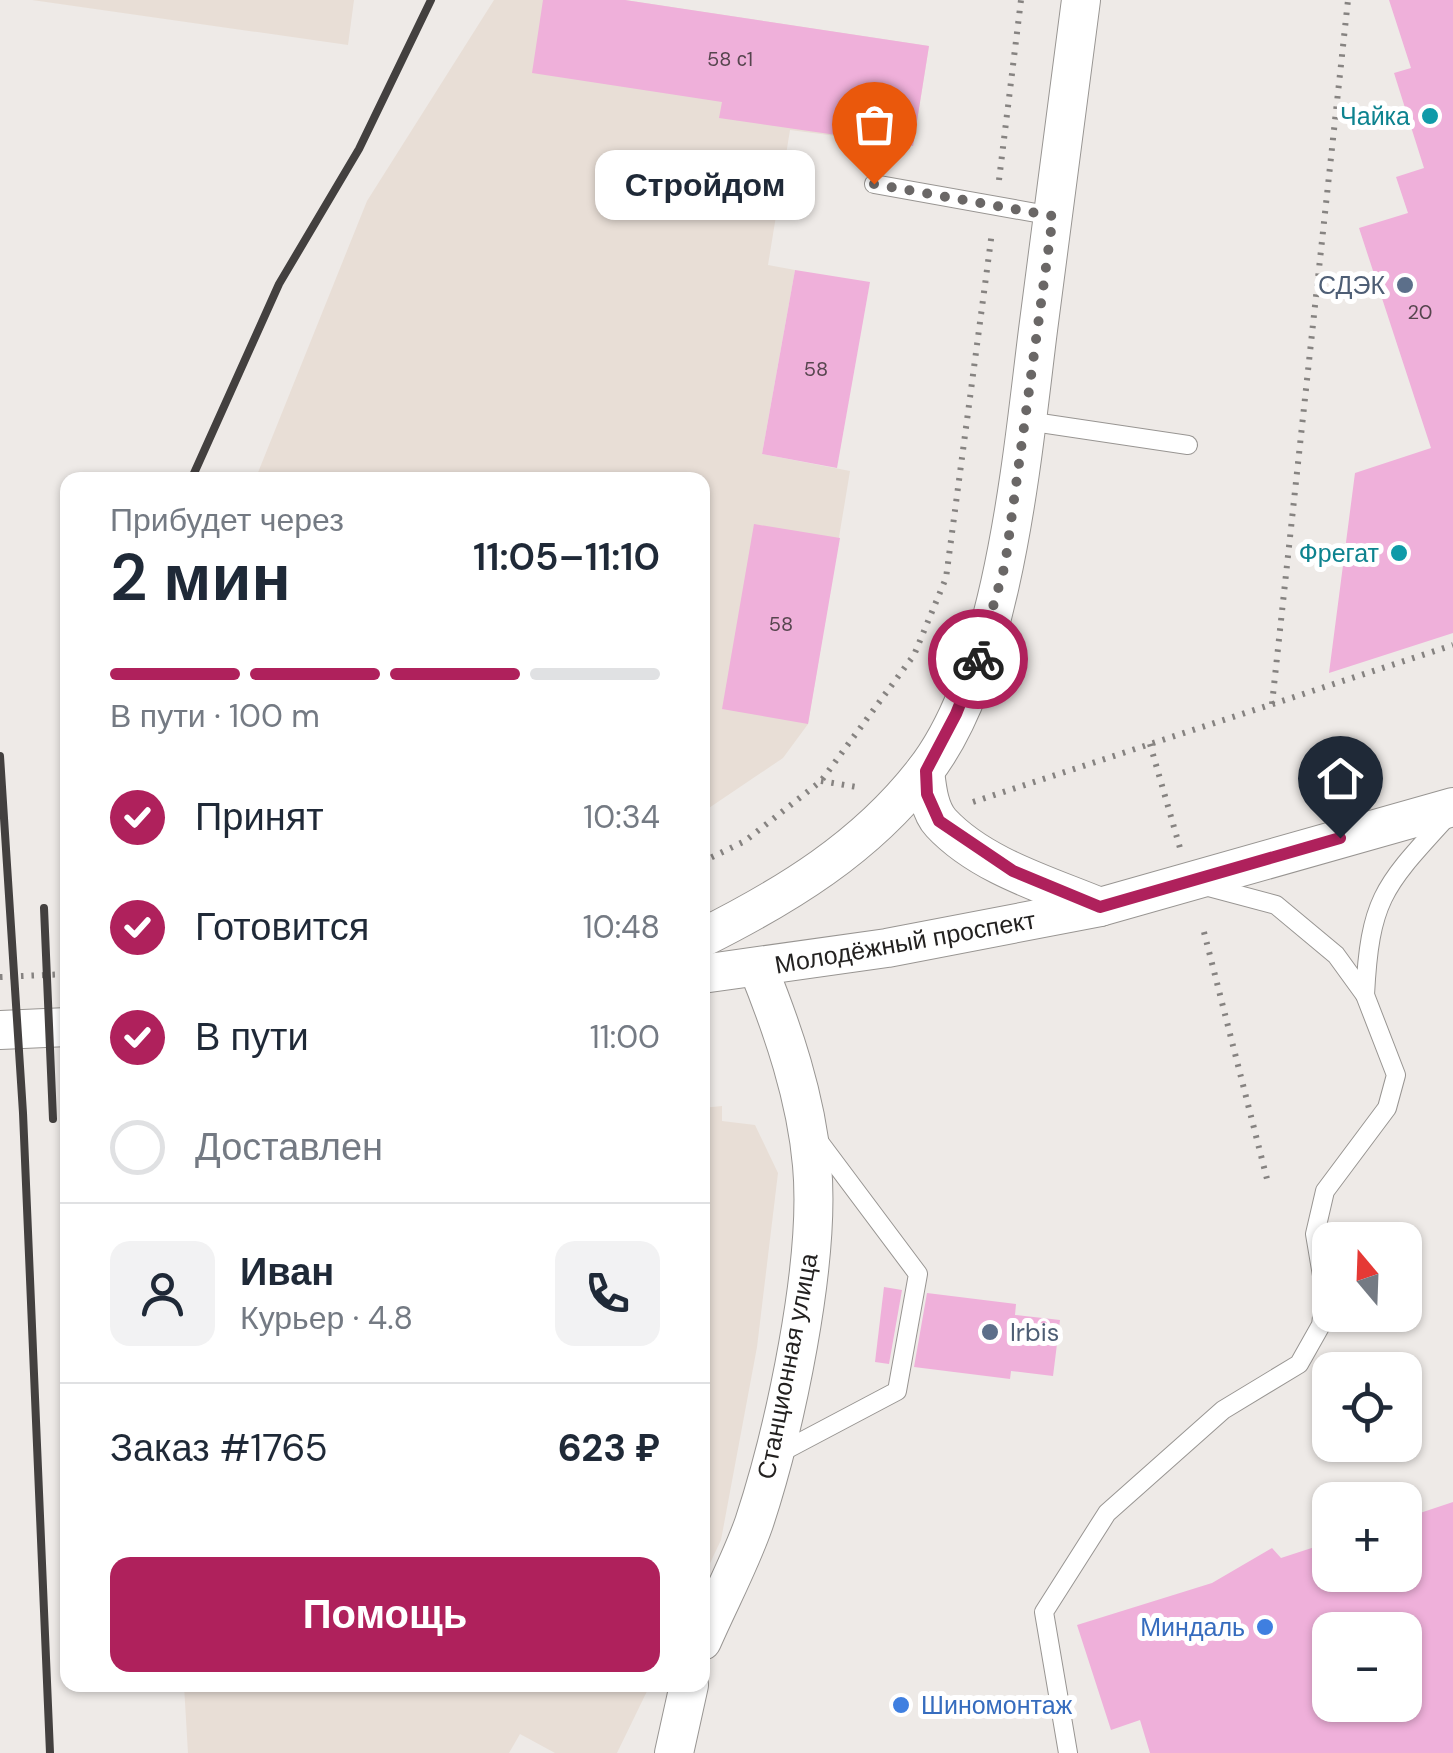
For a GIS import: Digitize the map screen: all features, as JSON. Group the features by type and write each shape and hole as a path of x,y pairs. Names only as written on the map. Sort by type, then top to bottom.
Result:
{"street":[{"path":"710,934 798,888 836,860 926,771 956,714 984,639 1005,565 1081,0"},
{"path":"926,771 927,794 939,821 950,830 1013,871 1100,907"},
{"name":"Молодёжный проспект","path":"710,973 1100,907 1186,870 1453,808"},
{"name":"Станционная улица","path":"710,1623 753,1524 772,1458 808,1279 812,1166 805,1120 778,1019 758,968"},
{"path":"0,1030 60,1028"},
{"path":"674,1753 687,1692"}],"lane":[{"path":"874,184 1053,216"},
{"path":"1027,421 1188,445"},
{"path":"1365,995 1368,939 1387,883 1453,808"},
{"path":"1065,1751 1044,1612 1107,1513 1223,1410 1299,1364 1321,1325 1324,1293 1315,1234 1325,1191 1387,1108 1396,1075 1365,995 1336,955 1276,906 1186,870"},
{"path":"772,1458 897,1390 918,1274 834,1166 805,1120"}],"path":[{"path":"710,858 745,841 822,781 914,654 946,578 1021,0"},
{"path":"1272,704 1348,0"},
{"path":"972,802 1453,645"},
{"path":"1150,744 1186,870"},
{"path":"822,781 868,789"},
{"path":"1204,932 1267,1179"},
{"path":"0,976 60,974"}],"shaded area":[{"path":"32,0 354,0 348,45"},
{"path":"494,0 625,0 929,46 913,146 790,130 768,265 795,270 762,454 850,471 808,724 783,758 710,807 710,472 258,472 367,201"},
{"path":"722,1106 722,1121 755,1125 778,1173 757,1347 721,1540 710,1563 710,1107"},
{"path":"184,1692 647,1692 617,1753 555,1753 520,1734 509,1753 188,1753"}],"building":[{"path":"543,0 625,0 929,46 913,146 719,118 722,102 532,73"},
{"path":"1389,0 1453,0 1453,633 1329,673 1355,473 1431,448 1359,228 1408,213 1396,177 1424,168 1394,73 1411,68"},
{"path":"795,270 870,282 837,468 762,454"},
{"path":"754,524 840,538 808,724 722,709"},
{"path":"884,1287 902,1290 889,1364 875,1362"},
{"path":"927,1293 1016,1304 1015,1315 1060,1320 1053,1376 1011,1371 1010,1379 914,1367"},
{"name":"Миндаль","path":"1453,1502 1453,1753 1150,1753 1140,1720 1111,1730 1077,1625 1212,1583 1272,1548 1281,1558 1312,1548 1312,1592 1422,1592 1422,1512"}],"railway":[{"path":"195,472 279,284 359,149 431,0"},
{"path":"0,756 23,1113 50,1753"},
{"path":"44,908 53,1119"}],"way so far":[{"path":"874,184 1053,216 1005,565 978,659"}],"place":[{"name":"Чайка","path":"1430,116"},
{"name":"Стройдом","path":"874,184"},
{"name":"СДЭК","path":"1405,285"},
{"name":"Фрегат","path":"1399,553"},
{"name":"Irbis","path":"990,1332"},
{"name":"Миндаль","path":"1265,1627"},
{"name":"Шиномонтаж","path":"901,1705"}],"route":[{"path":"978,659 956,714 926,771 927,794 939,821 1013,871 1100,907 1340,838"}]}
